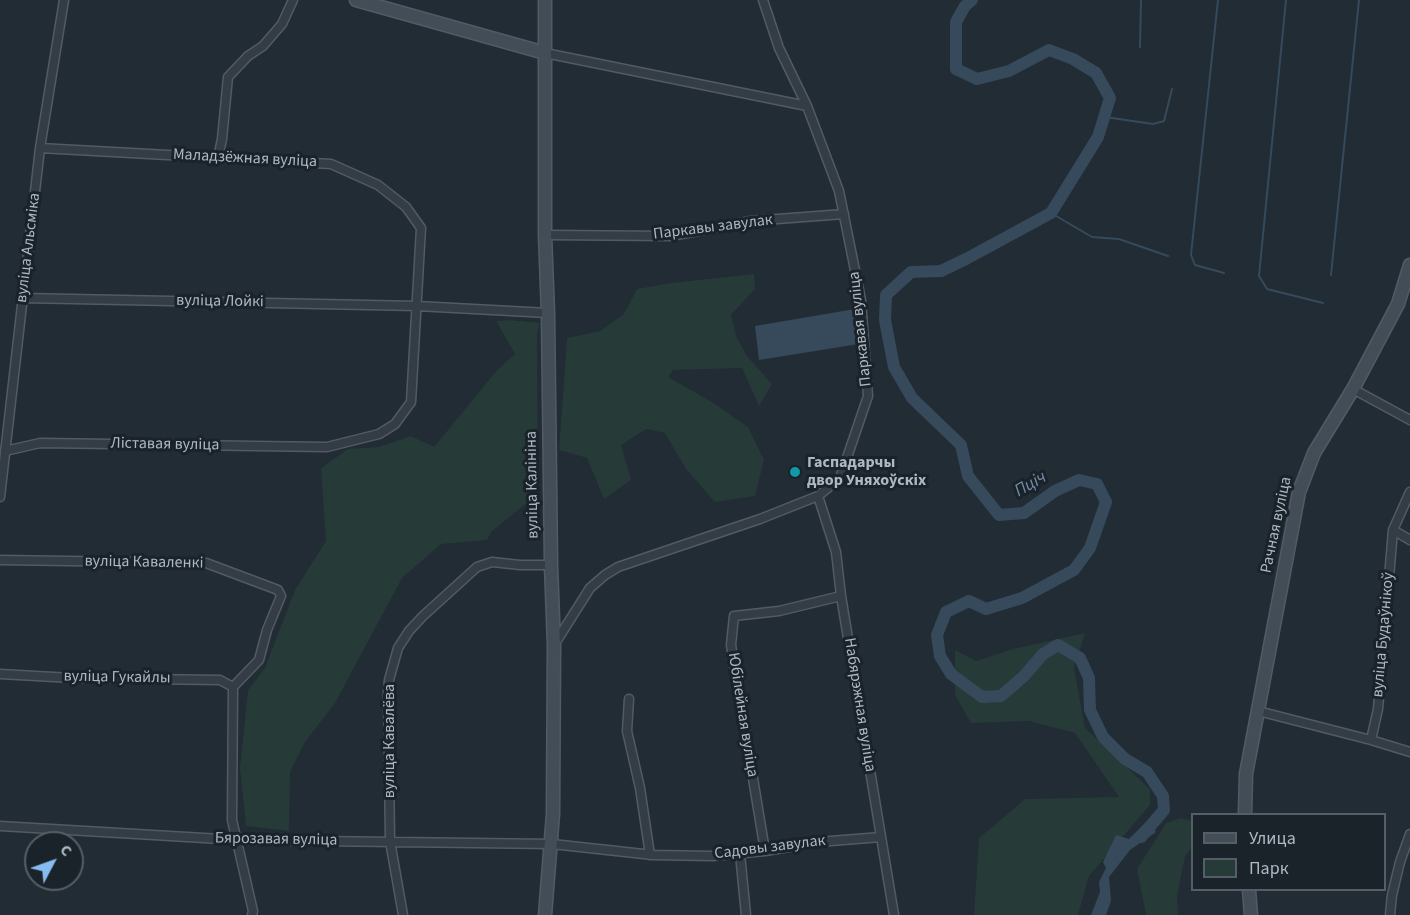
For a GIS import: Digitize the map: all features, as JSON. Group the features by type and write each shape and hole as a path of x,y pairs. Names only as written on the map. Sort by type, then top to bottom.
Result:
{"street":[{"name":"вуліца Альсміка","path":"0,497 40,148 64,0"},
{"path":"218,158 228,77 282,24 293,0"},
{"path":"356,0 545,53 807,106"},
{"name":"вуліца Калініна","path":"545,0 545,236 554,646 552,844 546,915"},
{"name":"Паркавая вуліца","path":"554,646 590,588 618,567 760,519 818,496 840,478 868,396 861,300 839,191 807,106 780,48 763,0"},
{"name":"Маладзёжная вуліца","path":"40,148 331,164 378,185 406,207 421,228 417,306"},
{"name":"Паркавы завулак","path":"545,236 671,236 751,221 844,214"},
{"name":"Рачная вуліца","path":"1245,813 1246,774 1299,492 1314,453 1353,390 1398,304 1410,265"},
{"name":"вуліца Лойкі","path":"23,298 417,306 548,313"},
{"name":"Ліставая вуліца","path":"5,451 40,443 327,447 379,434 395,424 411,402 417,306"},
{"path":"1353,390 1410,420"},
{"name":"вуліца Будаўнікоў","path":"1371,740 1378,709 1393,530 1410,492"},
{"name":"Набярэжная вуліца","path":"818,496 836,552 841,596 894,915"},
{"path":"1393,530 1410,540"},
{"name":"вуліца Каваленкі","path":"0,560 206,563 278,590 280,596 259,660 233,687"},
{"name":"вуліца Кавалёва","path":"403,915 390,841 388,686 398,648 423,616 477,567 492,562 551,565"},
{"name":"Юбілейная вуліца","path":"765,851 730,645 734,616 779,611 841,596"},
{"name":"вуліца Гукайлы","path":"0,674 72,678 220,680 233,687"},
{"path":"233,687 232,820 253,911 252,915"},
{"path":"629,699 627,731 640,788 650,855"},
{"path":"1258,711 1410,752"},
{"name":"Бярозавая вуліца","path":"0,826 238,840 552,844"},
{"path":"1390,915 1400,862 1410,834"},
{"name":"Садовы завулак","path":"552,844 650,855 740,854 818,842 881,837"},
{"path":"740,854 746,915"},
{"path":"1250,891 1251,915"}],"green space":[{"path":"754,274 755,289 731,315 736,336 747,356 772,384 759,406 742,368 673,370 668,377 712,402 748,427 764,460 755,496 715,502 686,469 665,433 646,429 621,445 631,480 604,499 587,458 559,450 567,338 600,331 624,314 637,289"},
{"path":"496,321 540,323 537,333 538,498 523,506 491,532 487,540 441,544 402,578 335,703 305,742 290,772 289,831 246,826 240,768 248,690 265,668 295,590 326,541 321,468 348,449 379,447 411,436 434,447 498,369 515,354"},
{"path":"1085,633 1074,668 1085,728 1150,789 1150,805 1089,876 1078,915 974,915 979,838 1025,799 1119,797 1075,733 1029,721 971,723 955,695 955,650 976,661 1013,649"},
{"path":"1181,818 1191,821 1191,848 1185,856 1177,897 1178,915 1146,915 1137,869 1166,823"}],"water":[{"path":"855,309 859,344 759,360 755,326"},
{"path":"1147,821 1156,832 1130,850 1109,877 1111,901 1106,915 1091,915 1100,892 1099,882 1106,868 1103,862 1116,835 1129,839"}],"waterway":[{"name":"Пціч","path":"972,0 965,6 956,22 956,69 977,79 1009,71 1049,50 1073,59 1096,73 1110,98 1098,137 1051,213 941,271 911,272 886,295 885,320 894,367 912,398 961,445 968,476 999,515 1024,513 1055,491 1079,480 1097,484 1106,502 1090,548 1074,570 1022,598 986,609 969,601 946,612 937,635 940,656 951,674 982,697 1001,696 1024,676 1043,654 1058,645 1080,658 1089,678 1090,710 1103,737 1125,759 1147,772 1163,796 1164,810 1141,837"},
{"path":"1140,47 1141,0"},
{"path":"1218,0 1191,255 1195,265 1224,273"},
{"path":"1286,0 1259,276 1267,289 1323,303"},
{"path":"1331,275 1359,0"},
{"path":"1105,117 1153,124 1164,121 1172,89"},
{"path":"1051,213 1092,237 1119,239 1168,256"}],"place":[{"name":"Гаспадарчы двор Уняхоўскіх","path":"795,472"}]}
